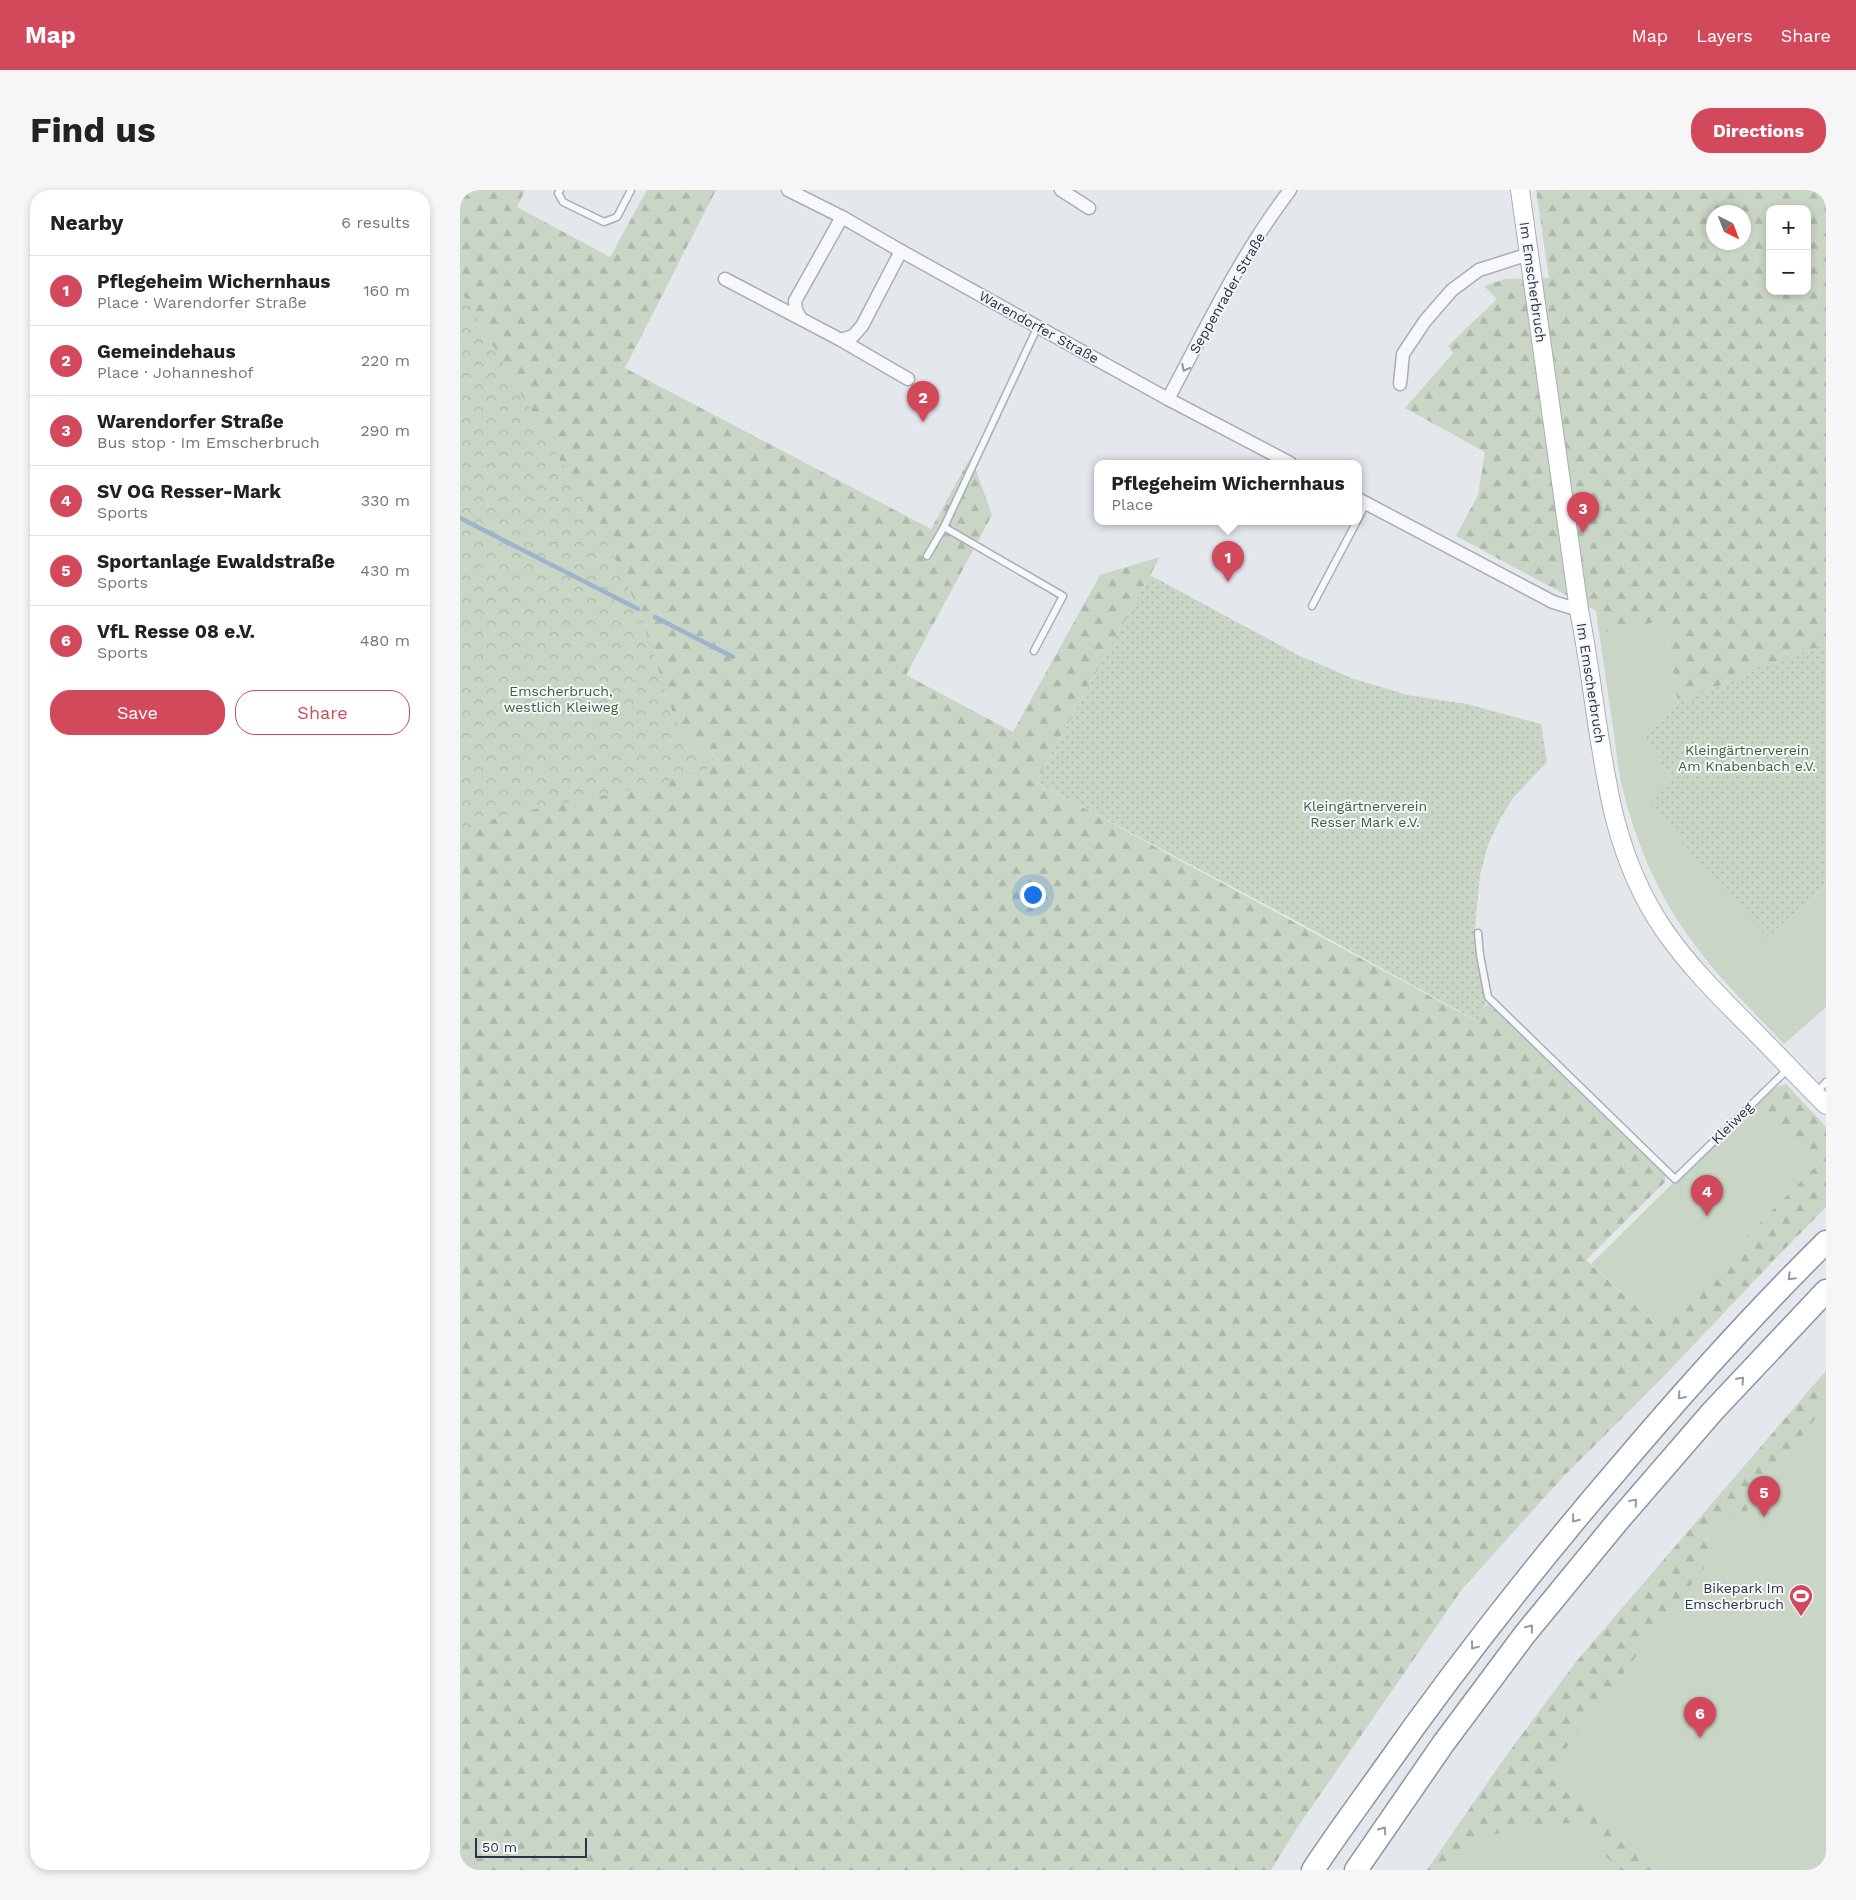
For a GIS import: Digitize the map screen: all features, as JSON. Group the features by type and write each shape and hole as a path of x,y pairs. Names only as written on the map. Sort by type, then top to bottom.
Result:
{"highway":[{"path":"1313,1870 1417,1722 1504,1606 1686,1389 1826,1242"},
{"path":"1356,1870 1443,1744 1525,1634 1712,1411 1826,1291"}],"street":[{"name":"Warendorfer Straße","path":"788,190 842,217 901,252 1168,399 1284,460"},
{"path":"1061,190 1090,208"},
{"name":"Seppenrader Straße","path":"1168,399 1235,276 1263,229 1290,190"},
{"name":"Im Emscherbruch","path":"1520,190 1579,610 1615,820 1628,858 1646,899 1664,929 1706,983 1789,1067 1822,1093"},
{"path":"800,317 796,310 795,301 842,217"},
{"path":"842,340 853,336 862,326 901,252"},
{"path":"1400,384 1402,354 1425,321 1452,290 1480,270 1529,254"},
{"path":"725,278 842,340 908,379"},
{"path":"1362,501 1553,602 1579,610"}],"lane":[{"path":"560,190 558,193 563,202 604,222 617,217 631,190"},
{"path":"927,556 944,527 1038,326"},
{"path":"1312,606 1355,525"},
{"path":"944,527 1063,596 1034,651"},
{"name":"Kleiweg","path":"1478,934 1488,996 1675,1180 1789,1067"}],"green space":[{"path":"460,190 525,190 517,207 610,257 647,190 716,190 625,368 931,529 971,456 992,515 906,675 1013,732 1100,575 1160,557 1036,782 1476,1021 1489,1001 1665,1173 1665,1182 1586,1260 1658,1326 1817,1165 1761,1109 1786,1084 1826,1127 1826,1207 1667,1373 1564,1476 1463,1588 1297,1828 1271,1870 460,1870"},
{"path":"1536,190 1826,190 1826,644 1776,662 1678,703 1664,621 1599,633 1596,611 1456,536 1478,495 1485,452 1405,408 1453,353 1448,346 1497,299 1484,286 1505,279 1549,278"},
{"name":"Emscherbruch, westlich Kleiweg","path":"460,289 590,512 618,565 638,608 676,722 697,751 713,759 715,763 711,767 675,777 665,783 502,816 460,832"},
{"name":"Kleingärtnerverein Resser Mark e.V.","path":"1150,575 1298,655 1354,679 1408,695 1467,704 1541,724 1547,762 1513,798 1499,821 1488,845 1480,875 1475,928 1486,1004 1477,1021 1300,923 1036,782"},
{"path":"1664,621 1678,703 1645,738 1672,779 1768,938 1826,886 1826,1007 1784,1044 1716,971 1683,928 1652,873 1636,834 1622,786 1599,633"},
{"name":"Kleingärtnerverein Am Knabenbach e.V.","path":"1826,644 1826,886 1768,938 1705,871 1652,803 1672,779 1645,738 1678,703 1776,662"},
{"path":"1786,1084 1761,1109 1817,1165 1658,1326 1591,1264 1676,1180 1776,1087"},
{"path":"1826,1371 1826,1870 1427,1870 1504,1759 1576,1662"},
{"path":"1825,1372 1822,1409 1741,1519 1729,1517 1714,1524 1708,1539 1714,1555 1546,1774 1669,1870 1618,1870 1578,1822 1517,1829 1475,1839 1450,1870 1427,1870 1504,1759 1576,1662"}],"waterway":[{"path":"460,518 638,609"},
{"path":"655,617 733,657"}],"place":[{"name":"Gemeindehaus","path":"923,422"},
{"name":"Warendorfer Straße","path":"1583,533"},
{"name":"Pflegeheim Wichernhaus","path":"1228,582"},
{"name":"SV OG Resser-Mark","path":"1707,1216"},
{"name":"Sportanlage Ewaldstraße","path":"1764,1517"},
{"name":"Bikepark Im Emscherbruch","path":"1801,1617"},
{"name":"VfL Resse 08 e.V.","path":"1700,1738"}]}
